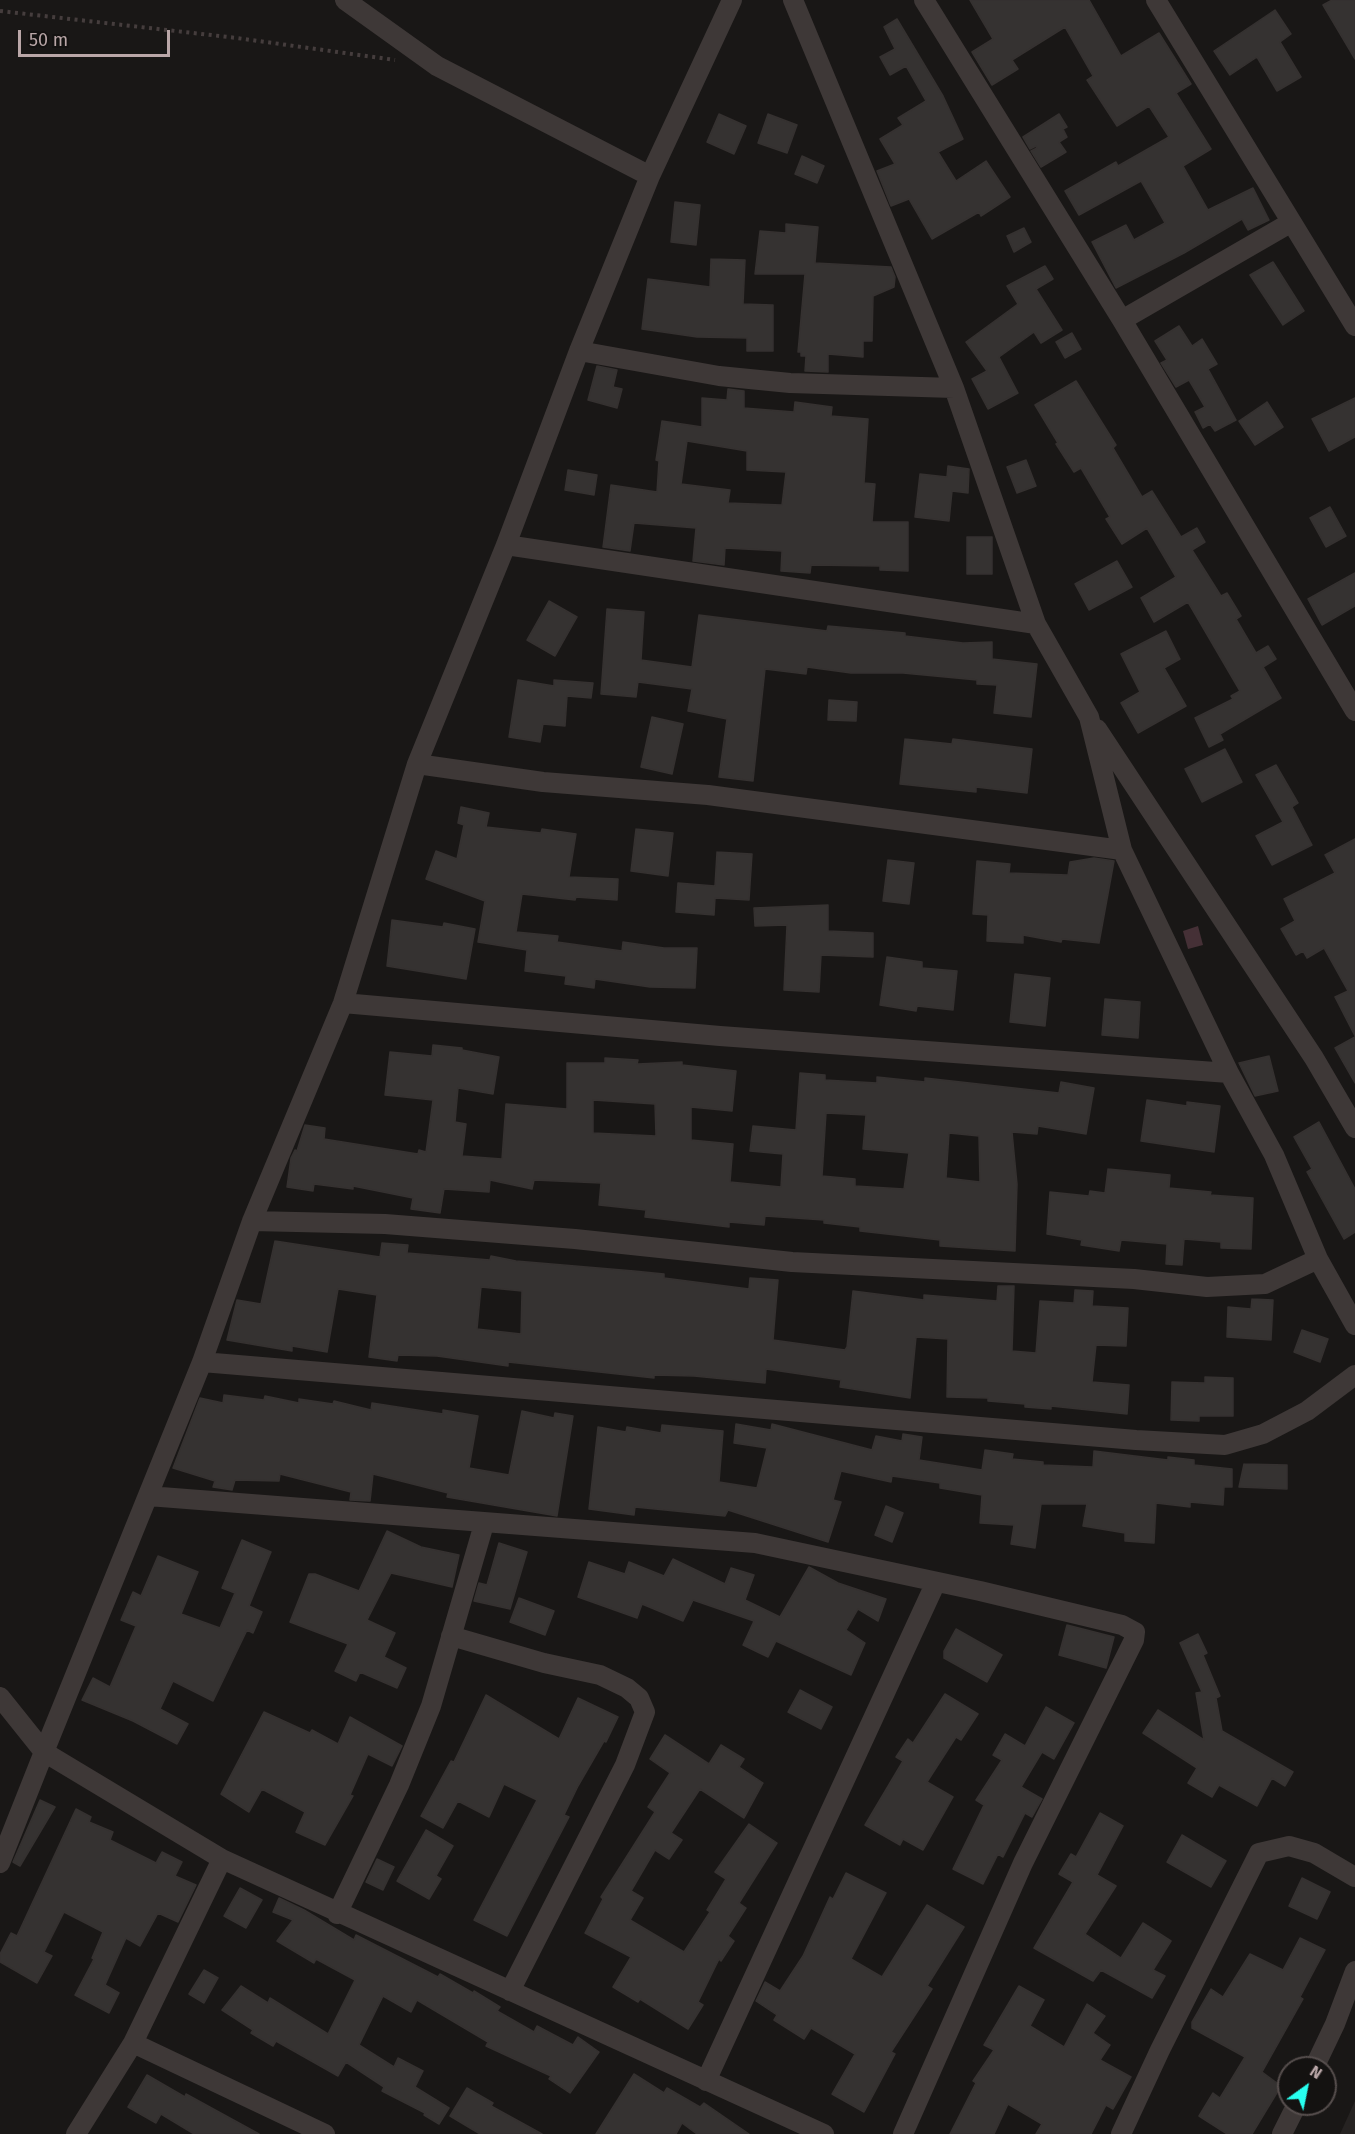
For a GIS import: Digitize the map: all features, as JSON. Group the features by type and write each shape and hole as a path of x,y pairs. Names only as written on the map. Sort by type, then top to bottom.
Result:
{"street":[{"path":"345,0 437,66 650,176"},
{"path":"0,1863 5,1836 44,1752 148,1496 202,1362 252,1221 343,1003 417,764 506,545 579,351 650,176 732,0"},
{"path":"793,0 954,388 1036,624 1089,717 1314,1058 1355,1128"},
{"path":"924,0 1122,320 1355,711"},
{"path":"1156,0 1290,223 1355,326"},
{"path":"1122,320 1290,223"},
{"path":"579,351 718,376 801,384 954,388"},
{"path":"506,545 1036,624"},
{"path":"1089,717 1122,850 1228,1073 1274,1155 1318,1259 1355,1325"},
{"path":"417,764 543,782 708,795 1122,850"},
{"path":"343,1003 708,1035 1228,1073"},
{"path":"252,1221 385,1224 575,1239 792,1262 1134,1279 1207,1287 1265,1284 1318,1259"},
{"path":"202,1362 1136,1440 1225,1445 1263,1434 1298,1416 1355,1375"},
{"path":"148,1496 484,1524 755,1543 1122,1625 1135,1632 1134,1640 1023,1863 903,2134"},
{"path":"337,1914 399,1785 430,1706 484,1524"},
{"path":"706,2081 936,1582"},
{"path":"451,1636 544,1663 600,1675 627,1688 639,1698 645,1712 625,1765 510,1991"},
{"path":"0,1697 44,1752 222,1859 337,1914 824,2134"},
{"path":"1121,2134 1160,2050 1259,1853 1289,1846 1314,1853 1355,1877"},
{"path":"76,2134 133,2043 148,2007 222,1859"},
{"path":"1320,2056 1335,2024 1355,1971"},
{"path":"133,2043 325,2134"},
{"path":"1282,2134 1290,2116"}],"path":[{"path":"0,11 237,38 402,61"}],"shaded area":[{"path":"1198,926 1203,945 1188,949 1183,931"},
{"path":"1355,2101 1355,2134 1340,2134"}],"building":[{"path":"970,0 1089,0 1121,56 1159,33 1191,84 1176,93 1211,149 1183,166 1208,210 1253,188 1269,220 1248,230 1242,219 1184,253 1116,288 1092,242 1126,225 1134,240 1165,223 1141,181 1079,215 1065,191 1116,162 1118,166 1169,137 1149,106 1117,126 1087,80 1093,76 1065,27 1012,60 1018,69 992,85 972,52 993,39"},
{"path":"1332,0 1355,0 1355,59 1323,5"},
{"path":"1275,10 1291,34 1280,42 1301,77 1277,91 1257,57 1230,75 1214,51"},
{"path":"897,19 943,96 963,139 938,152 956,181 986,161 1010,197 981,216 979,212 932,239 909,199 891,206 877,171 895,164 880,139 903,125 898,118 926,101 906,66 890,75 880,57 895,49 884,27"},
{"path":"719,114 746,126 734,154 707,142"},
{"path":"768,114 797,125 787,153 758,143"},
{"path":"1059,114 1067,127 1063,129 1067,137 1059,142 1066,152 1041,167 1031,151 1037,148 1036,146 1030,149 1023,137"},
{"path":"802,156 824,166 817,183 795,174"},
{"path":"675,202 700,205 696,245 671,242"},
{"path":"786,224 818,227 815,263 891,267 895,277 894,287 873,296 872,341 863,341 863,357 828,354 828,372 805,371 806,356 801,356 801,352 798,352 805,274 755,274 760,231 786,233"},
{"path":"1024,228 1031,242 1014,252 1007,236"},
{"path":"711,259 745,260 743,304 773,305 773,351 747,351 747,338 697,337 642,329 648,279 710,287"},
{"path":"1273,262 1304,311 1283,325 1250,275"},
{"path":"1045,266 1053,279 1036,289 1062,330 1041,343 1034,332 999,357 1018,393 988,409 972,379 987,371 966,342 1018,304 1007,286"},
{"path":"1179,326 1192,346 1202,339 1217,364 1208,369 1236,420 1215,431 1210,424 1203,428 1195,412 1205,407 1189,380 1176,387 1161,363 1167,360 1155,341"},
{"path":"1072,333 1081,349 1065,358 1056,342"},
{"path":"597,366 617,370 613,387 622,389 617,408 588,400"},
{"path":"1076,381 1116,445 1113,448 1142,497 1152,491 1181,537 1197,528 1205,542 1192,550 1221,596 1227,593 1241,616 1236,619 1256,653 1268,646 1276,659 1263,667 1281,698 1220,734 1223,740 1209,747 1195,718 1233,699 1231,696 1240,691 1188,602 1154,622 1141,598 1176,577 1147,528 1122,544 1106,519 1110,517 1081,468 1074,472 1035,405"},
{"path":"728,389 744,391 744,408 794,412 795,402 832,407 831,416 868,419 864,483 875,484 872,522 908,522 908,571 880,570 880,566 811,565 810,573 781,571 782,551 725,548 724,565 693,561 696,528 634,523 630,551 603,547 611,485 657,492 659,461 656,460 662,421 702,427 702,398 727,400","holes":["687,441 747,451 747,470 786,472 782,505 728,503 730,490 681,484"]},
{"path":"1355,398 1355,437 1329,451 1312,419"},
{"path":"1267,402 1283,427 1255,445 1239,421"},
{"path":"1026,460 1036,486 1017,493 1007,467"},
{"path":"948,466 969,469 968,493 952,491 949,521 915,517 920,474 947,477"},
{"path":"568,470 597,475 594,495 565,490"},
{"path":"1330,507 1346,536 1326,547 1310,518"},
{"path":"967,537 992,537 992,574 967,574"},
{"path":"1117,561 1132,587 1089,610 1075,584"},
{"path":"1355,573 1355,606 1322,625 1308,599"},
{"path":"549,601 577,617 555,656 527,640"},
{"path":"607,609 644,612 641,660 692,667 699,615 827,631 828,626 905,633 905,636 963,643 992,642 992,659 1037,664 1031,717 994,713 997,685 977,684 977,680 903,673 851,673 807,667 806,674 765,669 753,781 719,777 727,719 688,711 692,689 638,682 636,697 601,694"},
{"path":"1166,631 1180,659 1164,668 1186,706 1138,733 1121,703 1140,692 1121,654"},
{"path":"518,680 554,686 554,680 593,683 591,698 567,696 565,726 543,724 540,742 509,737"},
{"path":"829,700 857,702 856,721 828,720"},
{"path":"652,717 683,724 672,774 641,767"},
{"path":"905,739 952,744 953,739 1032,749 1027,793 976,787 976,792 900,784"},
{"path":"1225,749 1242,782 1202,802 1185,769"},
{"path":"1276,765 1298,803 1292,807 1312,845 1272,865 1256,836 1283,822 1256,775"},
{"path":"461,807 489,813 486,827 541,833 542,829 576,834 569,877 618,879 617,900 576,897 575,900 522,894 516,932 558,936 557,942 622,951 623,942 664,948 697,948 695,988 650,987 595,979 594,988 565,984 566,976 525,971 527,950 478,942 485,901 426,879 436,851 457,859 464,825 458,823"},
{"path":"636,829 673,833 668,876 631,871"},
{"path":"1355,839 1355,1036 1335,997 1348,991 1324,948 1307,958 1303,951 1296,955 1281,929 1295,921 1284,899 1335,873 1325,855"},
{"path":"717,852 752,854 749,900 715,898 714,915 676,912 678,883 715,886"},
{"path":"1094,858 1114,861 1099,943 1062,939 1061,942 1023,935 1023,943 987,941 988,915 973,914 977,861 1010,864 1009,873 1068,875 1070,862"},
{"path":"888,860 914,863 909,904 883,901"},
{"path":"828,905 828,931 873,933 873,957 821,955 819,992 784,990 787,925 755,926 754,908"},
{"path":"392,920 443,927 444,923 475,929 466,979 387,966"},
{"path":"887,957 922,962 922,968 957,971 953,1010 917,1006 916,1011 880,1005"},
{"path":"1015,974 1050,978 1045,1026 1010,1022"},
{"path":"1105,999 1140,1002 1138,1038 1102,1035"},
{"path":"1355,1037 1355,1083 1335,1048"},
{"path":"433,1045 462,1048 462,1050 499,1057 493,1094 458,1088 455,1122 466,1124 462,1156 502,1159 506,1104 567,1109 567,1063 605,1063 605,1058 638,1060 637,1064 682,1062 682,1065 736,1071 732,1111 691,1107 691,1140 733,1144 730,1182 781,1187 783,1154 750,1151 753,1126 796,1130 800,1073 825,1075 825,1080 877,1083 877,1077 925,1082 925,1078 1059,1093 1061,1082 1094,1088 1086,1134 1038,1126 1037,1134 1012,1132 1017,1184 1015,1251 940,1246 940,1240 860,1231 860,1227 824,1223 824,1220 765,1216 764,1225 729,1222 729,1227 645,1217 646,1210 599,1205 601,1183 534,1180 532,1189 490,1180 489,1192 444,1189 440,1213 411,1209 413,1198 353,1186 353,1189 314,1184 313,1191 287,1187 291,1158 295,1150 297,1151 305,1125 325,1128 324,1139 418,1154 419,1150 426,1152 433,1100 385,1095 390,1052 432,1056","holes":["593,1100 655,1104 656,1136 593,1133","826,1113 866,1115 863,1149 909,1153 904,1189 855,1186 855,1179 822,1176","949,1133 979,1136 980,1182 946,1178"]},
{"path":"1269,1056 1278,1091 1255,1096 1239,1063"},
{"path":"1147,1100 1187,1106 1187,1102 1220,1106 1214,1152 1141,1141"},
{"path":"1319,1122 1355,1189 1355,1232 1344,1239 1307,1172 1312,1169 1294,1137"},
{"path":"1108,1169 1170,1175 1169,1188 1211,1192 1210,1195 1253,1198 1251,1249 1221,1248 1221,1242 1184,1239 1182,1265 1166,1264 1167,1244 1121,1240 1119,1251 1081,1245 1082,1240 1047,1234 1050,1192 1089,1196 1090,1191 1105,1193"},
{"path":"275,1241 380,1257 382,1243 408,1245 407,1253 490,1260 491,1256 516,1261 664,1274 664,1278 749,1289 750,1278 778,1280 773,1340 845,1350 853,1291 924,1300 924,1295 997,1301 998,1286 1014,1286 1012,1351 1036,1353 1040,1301 1074,1303 1075,1290 1093,1291 1092,1306 1128,1308 1126,1346 1096,1345 1092,1382 1129,1385 1127,1414 1051,1406 1051,1409 1025,1407 1025,1404 988,1401 988,1398 947,1397 948,1339 916,1337 910,1398 840,1387 841,1380 766,1369 765,1383 694,1376 654,1375 654,1378 508,1362 508,1366 437,1356 398,1355 397,1361 369,1357 377,1295 338,1289 327,1352 292,1346 292,1351 227,1340 237,1300 261,1304","holes":["481,1287 522,1291 521,1334 477,1329"]},
{"path":"1252,1299 1273,1300 1271,1340 1227,1337 1228,1307 1251,1309"},
{"path":"1302,1330 1328,1339 1320,1362 1294,1352"},
{"path":"1205,1377 1233,1378 1233,1416 1199,1416 1199,1421 1171,1420 1172,1382 1205,1383"},
{"path":"224,1395 264,1400 265,1396 299,1403 299,1399 333,1404 334,1401 371,1410 372,1403 443,1414 443,1410 478,1416 469,1468 509,1475 522,1411 554,1418 555,1413 573,1416 557,1516 447,1497 448,1493 373,1474 370,1501 350,1500 351,1492 280,1474 279,1481 235,1480 232,1490 213,1487 215,1481 173,1468 200,1398 223,1403"},
{"path":"736,1424 771,1430 772,1424 872,1450 876,1436 902,1441 903,1434 922,1437 919,1460 982,1470 985,1450 1013,1454 1012,1459 1043,1462 1043,1465 1093,1467 1094,1451 1168,1460 1168,1457 1194,1460 1194,1465 1232,1469 1232,1487 1224,1487 1223,1505 1190,1502 1190,1507 1156,1503 1154,1543 1125,1541 1125,1533 1083,1526 1087,1504 1041,1504 1035,1548 1011,1544 1014,1525 980,1523 982,1495 940,1488 940,1483 892,1476 891,1482 841,1471 833,1500 841,1502 828,1542 728,1510 725,1516 635,1507 634,1515 589,1509 598,1427 626,1432 627,1427 661,1433 662,1425 723,1431 719,1482 757,1488 767,1448 734,1443"},
{"path":"1244,1464 1287,1465 1287,1489 1239,1487"},
{"path":"886,1506 903,1513 892,1542 875,1535"},
{"path":"387,1531 421,1547 459,1555 452,1587 391,1573 367,1620 395,1633 384,1657 406,1668 397,1688 360,1672 356,1681 335,1671 348,1644 290,1622 309,1574 315,1574 359,1591"},
{"path":"242,1540 271,1552 249,1606 262,1612 253,1633 247,1630 213,1701 173,1681 160,1709 188,1724 177,1744 133,1721 82,1700 93,1678 110,1687 136,1626 121,1620 133,1592 141,1596 158,1556 198,1572 181,1614 220,1628 235,1593 222,1588"},
{"path":"499,1543 527,1552 510,1609 474,1601 479,1583 487,1585"},
{"path":"673,1559 725,1584 731,1568 754,1575 745,1600 780,1617 809,1567 838,1583 886,1599 878,1621 858,1609 846,1630 865,1643 851,1675 776,1641 768,1657 743,1645 754,1621 693,1600 683,1621 642,1604 637,1618 578,1597 589,1562 625,1574 629,1562 664,1576"},
{"path":"519,1598 554,1611 545,1635 510,1622"},
{"path":"1067,1625 1114,1637 1106,1668 1059,1655"},
{"path":"956,1629 1002,1655 987,1682 944,1658 944,1651"},
{"path":"1198,1634 1207,1653 1203,1655 1220,1696 1216,1698 1222,1731 1293,1772 1285,1786 1272,1778 1257,1806 1219,1785 1212,1797 1188,1783 1197,1768 1143,1733 1158,1710 1204,1740 1196,1693 1202,1692 1180,1643"},
{"path":"800,1690 832,1707 821,1729 788,1712"},
{"path":"945,1694 978,1714 961,1740 956,1737 927,1782 953,1797 923,1850 903,1839 900,1845 865,1825 903,1761 896,1757 908,1739 913,1743"},
{"path":"486,1695 559,1739 578,1698 618,1717 606,1742 604,1741 578,1786 564,1815 569,1817 507,1936 474,1920 537,1800 504,1784 489,1817 458,1801 443,1828 421,1816 451,1761 454,1762"},
{"path":"1046,1707 1074,1723 1054,1759 1042,1752 1021,1787 1042,1799 1032,1817 1025,1813 1003,1857 998,1854 983,1884 953,1869 984,1805 976,1800 1002,1760 993,1755 1005,1734 1025,1746"},
{"path":"264,1712 310,1733 312,1730 338,1744 350,1717 402,1746 392,1766 368,1754 350,1795 353,1796 325,1845 296,1832 305,1812 262,1789 249,1812 221,1794"},
{"path":"665,1735 709,1764 721,1745 744,1759 739,1767 763,1783 744,1818 700,1789 671,1833 682,1840 669,1859 655,1850 631,1891 643,1898 630,1920 684,1952 710,1912 707,1910 726,1879 715,1872 749,1824 777,1843 739,1903 746,1908 728,1936 734,1941 721,1961 719,1959 698,2002 703,2005 688,2029 640,1999 638,2002 613,1987 631,1957 585,1933 603,1899 601,1897 655,1812 648,1807 670,1773 650,1759"},
{"path":"40,1800 55,1807 20,1866 13,1862"},
{"path":"76,1809 91,1817 89,1822 113,1832 110,1840 156,1863 162,1852 182,1862 175,1876 196,1885 178,1922 158,1913 140,1946 126,1938 105,1985 119,1993 109,2013 75,1995 94,1959 92,1958 103,1932 64,1912 44,1952 52,1956 37,1983 0,1962 0,1954 11,1933 17,1936"},
{"path":"1100,1813 1123,1826 1097,1875 1116,1886 1085,1934 1121,1958 1143,1923 1171,1941 1153,1970 1165,1976 1152,1998 1101,1970 1093,1981 1034,1948 1073,1882 1059,1874 1071,1854 1076,1857"},
{"path":"426,1830 453,1846 436,1876 441,1879 429,1899 397,1881"},
{"path":"1182,1835 1226,1861 1211,1887 1167,1862"},
{"path":"377,1859 394,1867 383,1890 366,1882"},
{"path":"846,1873 886,1893 851,1959 882,1977 927,1905 964,1927 927,1986 932,1989 891,2052 895,2054 864,2112 832,2094 855,2054 811,2028 804,2039 774,2020 777,2015 756,2001 765,1982 780,1991 803,1956 830,1897 833,1899"},
{"path":"1302,1878 1330,1892 1317,1919 1289,1906"},
{"path":"240,1888 262,1900 246,1928 224,1916"},
{"path":"279,1898 354,1940 356,1935 438,1977 440,1974 473,1993 474,1991 500,2007 497,2011 534,2032 537,2026 573,2045 578,2037 599,2052 570,2093 549,2079 551,2076 486,2046 488,2042 417,2000 411,2012 383,1996 359,2045 394,2067 398,2058 423,2071 415,2087 449,2108 439,2124 424,2115 425,2113 382,2091 384,2087 346,2062 338,2076 276,2041 273,2046 251,2033 253,2030 222,2010 241,1986 268,2003 270,1998 328,2034 355,1980 316,1959 314,1963 277,1941 293,1920 273,1912"},
{"path":"1300,1938 1325,1950 1300,1997 1303,1999 1262,2072 1277,2083 1277,2093 1252,2134 1227,2134 1199,2116 1213,2093 1220,2098 1245,2057 1192,2028 1192,2022 1211,1989 1223,1997 1250,1954 1283,1970"},
{"path":"204,1970 218,1978 204,2003 189,1994"},
{"path":"1019,1986 1044,2000 1030,2026 1064,2047 1087,2004 1105,2016 1093,2033 1110,2045 1100,2060 1131,2077 1113,2109 1106,2105 1091,2134 1036,2134 1042,2124 1008,2104 994,2134 950,2134 976,2083 973,2081 994,2050 984,2045"},
{"path":"634,2074 664,2093 667,2088 700,2107 704,2103 749,2134 697,2134 682,2123 676,2134 596,2134"},
{"path":"147,2075 259,2134 194,2134 161,2114 156,2123 128,2107"},
{"path":"467,2088 493,2103 491,2106 542,2134 480,2134 450,2116"}]}
